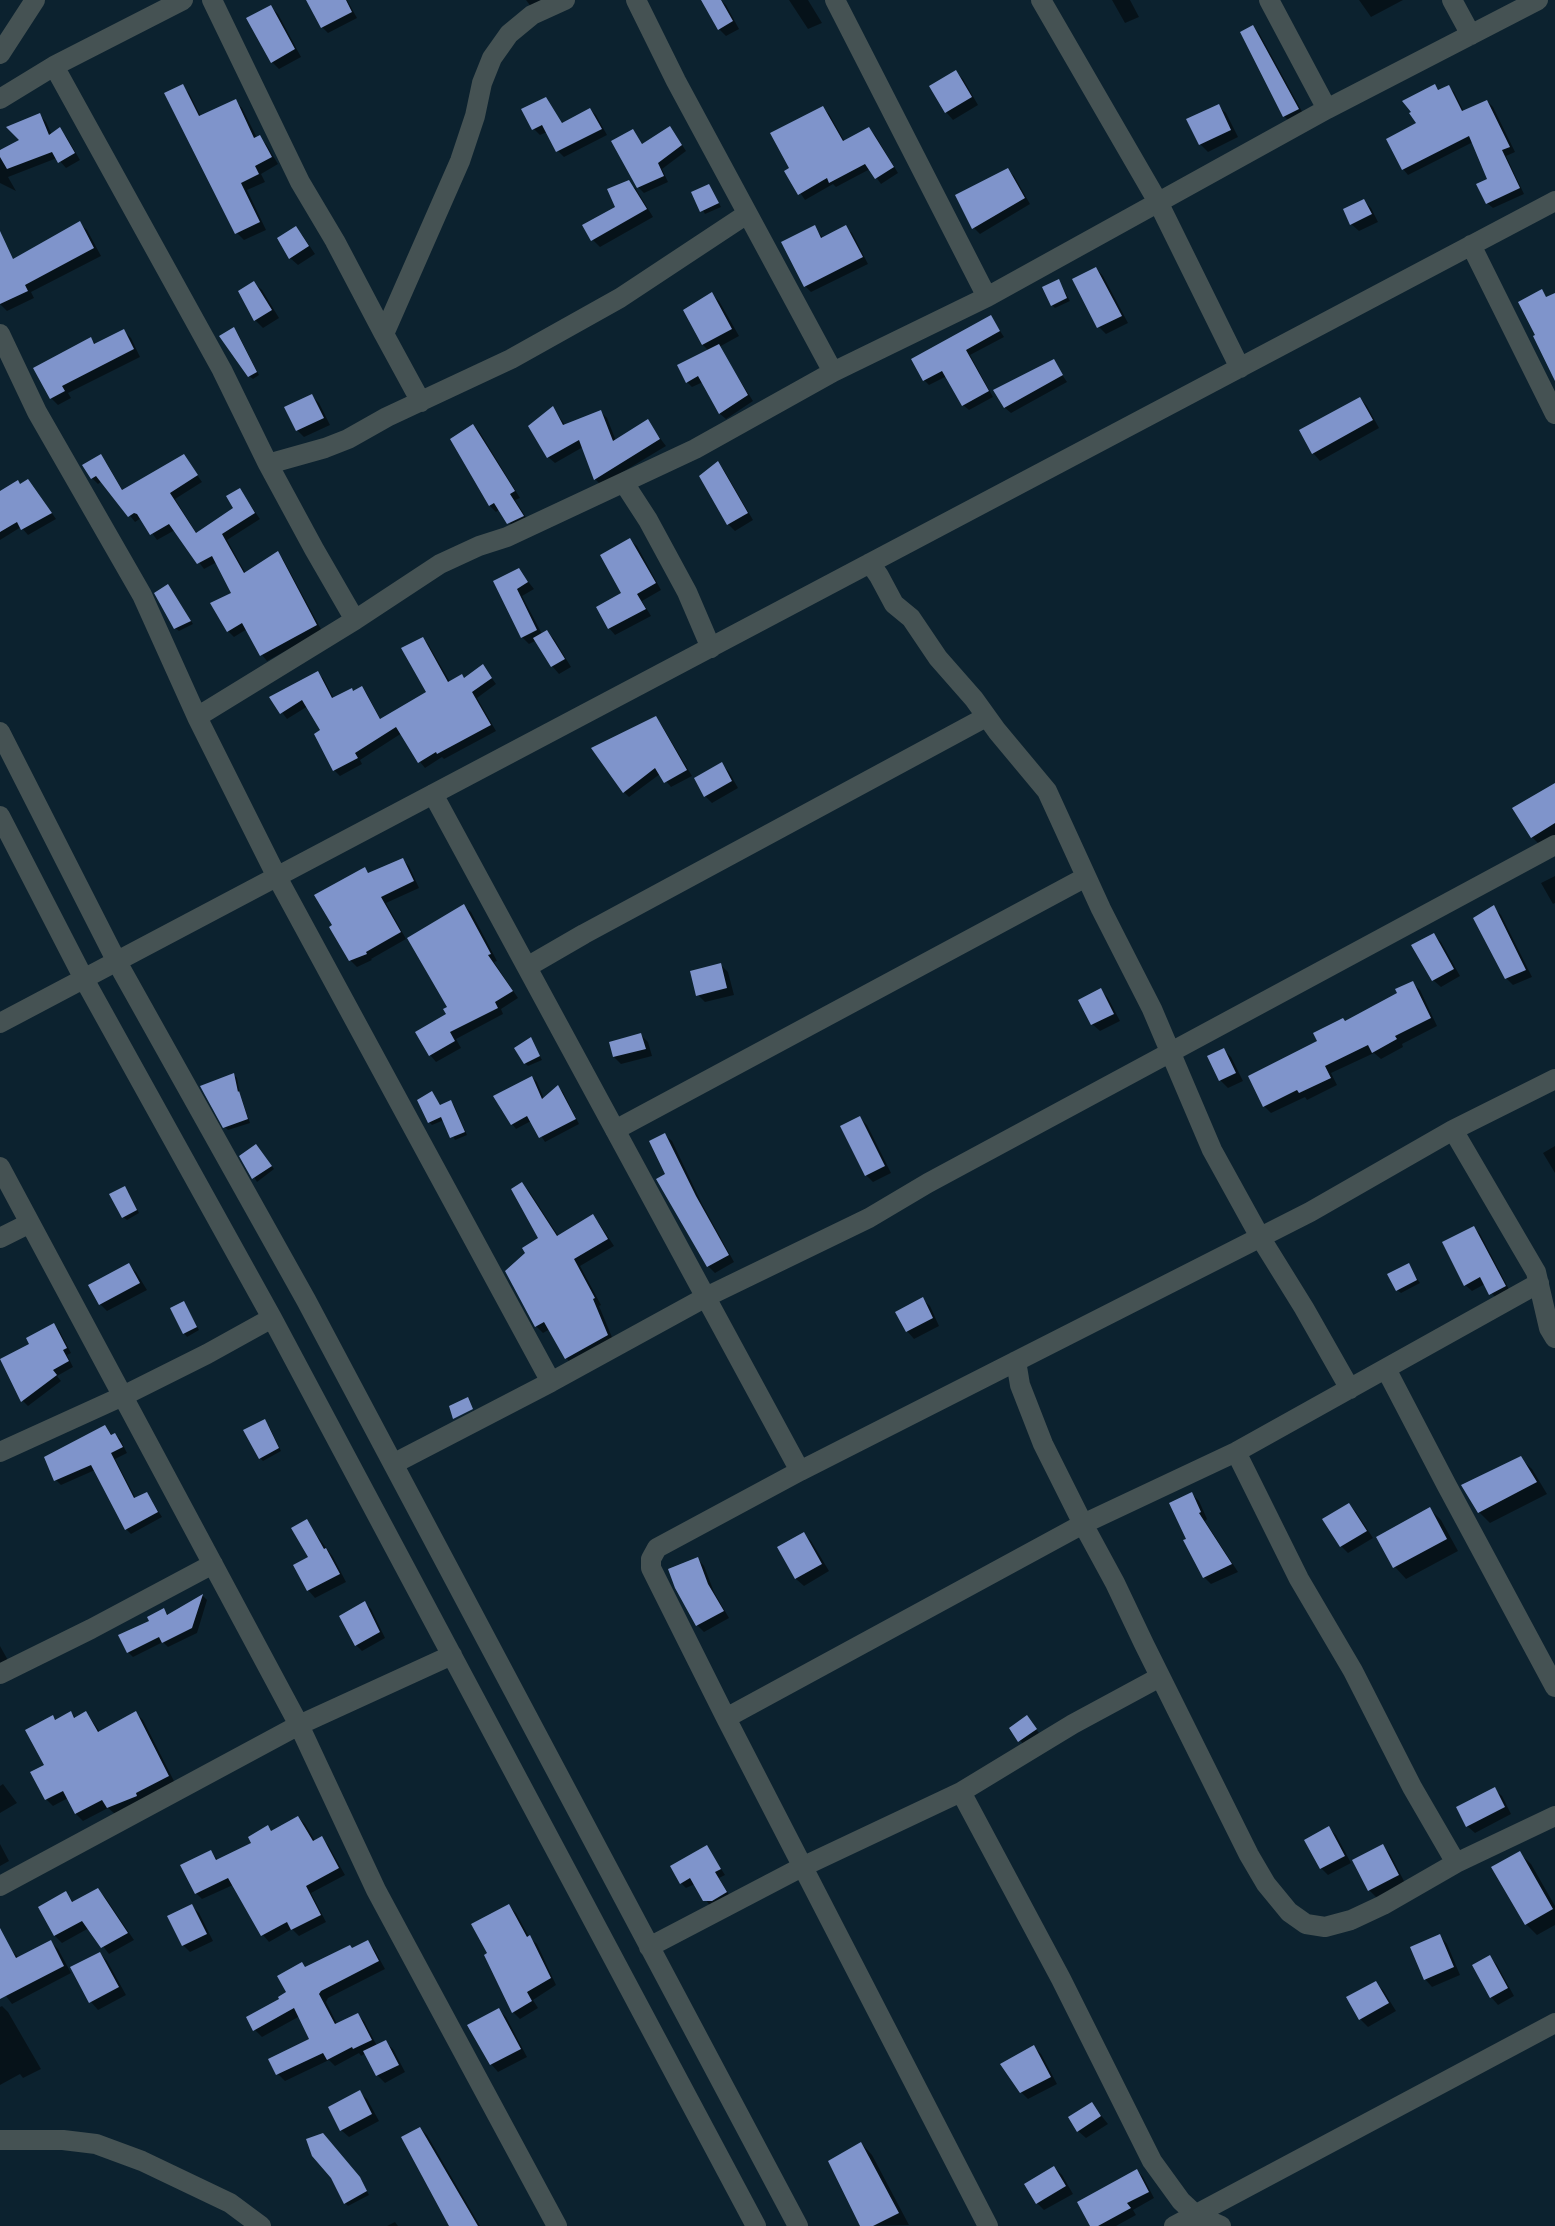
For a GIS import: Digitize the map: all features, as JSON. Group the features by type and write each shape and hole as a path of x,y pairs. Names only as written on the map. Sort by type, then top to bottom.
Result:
{"street":[{"path":"0,54 34,0"},
{"path":"0,99 54,66 183,0"},
{"path":"212,0 300,182 335,241 421,402"},
{"path":"384,334 460,160 492,58 509,34 532,15 565,0"},
{"path":"636,0 676,81 833,372"},
{"path":"835,0 987,297"},
{"path":"1041,0 1158,202 1240,368"},
{"path":"1269,0 1327,109"},
{"path":"1452,0 1471,35"},
{"path":"197,717 355,620 440,564 479,546 507,537 695,449 833,372 987,297 1327,109 1538,0"},
{"path":"54,66 222,370 268,464 355,620"},
{"path":"0,1023 1555,201"},
{"path":"268,464 340,442 511,359 620,298 747,214"},
{"path":"1471,245 1554,410"},
{"path":"0,334 37,412 142,595 197,717 277,877 551,1382"},
{"path":"624,483 648,520 687,592 711,648"},
{"path":"870,563 894,604 911,618 938,658 974,699 1047,791 1086,878 1152,1009 1212,1150 1260,1237 1350,1389"},
{"path":"527,967 986,717"},
{"path":"0,732 117,962 306,1300 798,2226"},
{"path":"433,794 800,1471"},
{"path":"0,816 84,979 272,1318 756,2226"},
{"path":"393,1464 551,1382 706,1297 869,1218 928,1183 1555,845"},
{"path":"615,1130 1086,878"},
{"path":"988,2226 726,1718 651,1568 651,1559 657,1548 800,1471 1311,1212 1453,1130 1555,1079"},
{"path":"1453,1130 1543,1273 1549,1328 1555,1338"},
{"path":"0,1167 299,1725 376,1890 557,2226"},
{"path":"0,1239 30,1223"},
{"path":"726,1718 1083,1524 1236,1452 1386,1369 1543,1273"},
{"path":"0,1452 123,1396 272,1318"},
{"path":"1016,1361 1027,1407 1043,1444 1108,1569 1249,1855 1266,1884 1289,1912 1306,1924 1325,1927 1351,1920 1383,1905 1456,1863 1555,1816"},
{"path":"1386,1369 1555,1687"},
{"path":"1236,1452 1299,1580 1353,1671 1412,1787 1456,1863"},
{"path":"0,1674 213,1564"},
{"path":"0,1886 299,1725 452,1655"},
{"path":"649,1947 802,1868 961,1792 1073,1724 1160,1677"},
{"path":"961,1792 1061,1979 1152,2161 1181,2201 1196,2215 1221,2226"},
{"path":"1174,2226 1555,2023"},
{"path":"0,2140 63,2140 96,2144 142,2161 230,2203 261,2226"}],"building":[{"path":"306,0 346,0 352,12 321,28"},
{"path":"701,0 721,0 733,21 718,30"},
{"path":"271,5 295,49 271,63 246,18"},
{"path":"1253,25 1299,109 1283,117 1240,32"},
{"path":"956,70 972,97 945,113 929,86"},
{"path":"183,84 199,116 236,99 254,138 260,135 272,157 255,166 259,174 241,183 260,222 235,234 164,93"},
{"path":"1435,84 1438,90 1449,85 1462,111 1487,100 1510,147 1502,150 1520,188 1486,204 1476,184 1487,179 1469,136 1402,170 1386,139 1416,123 1402,101"},
{"path":"546,97 562,123 590,108 602,129 556,152 542,125 532,130 521,109"},
{"path":"1219,104 1231,130 1199,145 1186,119"},
{"path":"823,106 843,141 869,127 894,167 875,179 865,164 829,183 827,178 798,195 784,171 789,168 770,133"},
{"path":"40,113 49,135 60,127 75,153 58,163 52,152 7,169 0,157 0,150 19,140 6,127"},
{"path":"670,126 682,145 658,163 664,176 637,188 611,141 633,129 642,144"},
{"path":"1008,168 1025,198 972,229 955,195"},
{"path":"629,180 647,209 591,241 582,225 615,207 607,189"},
{"path":"709,184 719,203 700,212 691,192"},
{"path":"1364,199 1372,214 1350,225 1343,209"},
{"path":"80,221 94,248 25,285 28,291 0,304 0,231 13,259"},
{"path":"815,225 821,238 846,225 863,257 804,287 781,242"},
{"path":"296,226 309,246 289,259 277,238"},
{"path":"1096,267 1122,316 1097,328 1072,279"},
{"path":"1059,279 1067,298 1051,306 1042,287"},
{"path":"254,281 272,310 254,321 238,291"},
{"path":"1542,289 1546,297 1555,293 1555,381 1518,302"},
{"path":"712,292 732,329 702,345 683,310"},
{"path":"991,315 1000,331 966,350 989,391 962,406 942,371 923,381 911,359"},
{"path":"234,327 257,372 248,377 219,336"},
{"path":"124,329 134,349 62,386 65,391 50,399 33,368 91,337 94,344"},
{"path":"719,344 748,395 719,414 698,376 686,383 677,365"},
{"path":"1054,359 1063,375 1004,408 993,390"},
{"path":"312,394 324,418 296,431 284,407"},
{"path":"1360,397 1373,420 1312,454 1299,430"},
{"path":"553,406 563,425 601,410 613,441 648,419 660,439 594,480 579,440 547,458 528,426"},
{"path":"473,424 515,491 510,494 524,516 507,524 494,503 489,506 450,439"},
{"path":"101,454 122,490 184,454 198,475 170,493 196,533 233,508 226,496 240,488 255,513 222,534 244,573 278,551 317,625 260,656 242,623 227,632 210,603 231,593 212,556 197,564 169,524 150,535 137,514 134,513 128,517 96,476 91,479 82,465"},
{"path":"718,461 748,513 727,525 699,476"},
{"path":"28,479 52,513 21,530 17,522 0,532 0,491 18,480 20,484"},
{"path":"630,538 656,583 637,594 646,609 608,629 596,607 621,593 600,555"},
{"path":"519,568 528,582 517,589 537,630 521,638 493,581"},
{"path":"168,584 191,621 174,629 154,593"},
{"path":"547,630 565,659 551,667 533,638"},
{"path":"423,637 448,682 462,674 464,678 483,664 492,678 472,692 491,725 418,763 396,727 355,753 358,758 333,771 314,734 320,730 302,700 280,714 269,697 318,671 332,698 352,688 353,691 362,686 380,719 426,692 401,648"},
{"path":"656,716 687,770 664,783 655,768 623,793 591,748"},
{"path":"722,762 732,781 704,797 694,778"},
{"path":"1555,783 1555,823 1531,838 1512,808"},
{"path":"403,858 414,881 381,897 401,932 366,952 367,954 349,961 329,927 332,925 314,895 365,867 368,873"},
{"path":"464,904 491,954 488,955 513,991 495,1002 498,1008 450,1032 455,1041 429,1056 415,1032 446,1014 443,1009 447,1007 407,938"},
{"path":"1494,905 1526,970 1505,979 1473,918"},
{"path":"1434,933 1454,969 1432,981 1411,945"},
{"path":"721,963 727,988 696,996 690,971"},
{"path":"1413,981 1431,1018 1395,1036 1397,1039 1372,1053 1368,1045 1325,1066 1331,1078 1299,1093 1297,1090 1263,1107 1248,1076 1317,1041 1313,1033 1343,1018 1345,1021 1397,993 1395,989"},
{"path":"1101,988 1114,1014 1091,1025 1078,1000"},
{"path":"641,1033 646,1049 613,1057 609,1042"},
{"path":"531,1037 540,1056 524,1064 514,1048"},
{"path":"1224,1048 1236,1073 1219,1081 1207,1056"},
{"path":"234,1073 248,1119 223,1128 200,1086"},
{"path":"532,1076 542,1099 558,1085 576,1119 539,1138 527,1116 511,1125 493,1096"},
{"path":"432,1091 440,1105 451,1100 465,1132 450,1138 441,1117 428,1123 417,1100"},
{"path":"860,1116 885,1166 865,1176 840,1126"},
{"path":"665,1133 696,1196 729,1255 707,1267 656,1179 665,1174 649,1141"},
{"path":"256,1144 272,1166 252,1179 239,1156"},
{"path":"522,1182 557,1236 593,1214 608,1239 574,1259 595,1298 593,1299 608,1335 565,1359 544,1322 535,1327 505,1271 525,1253 522,1248 538,1238 511,1189"},
{"path":"125,1186 137,1210 122,1218 109,1194"},
{"path":"1474,1226 1506,1286 1489,1295 1480,1277 1464,1286 1442,1242"},
{"path":"129,1263 140,1283 99,1305 88,1285"},
{"path":"1409,1263 1417,1280 1396,1291 1387,1274"},
{"path":"923,1297 933,1318 906,1332 895,1312"},
{"path":"184,1301 197,1327 183,1334 170,1308"},
{"path":"54,1323 67,1348 63,1350 69,1361 53,1370 57,1375 21,1402 0,1359 29,1344 26,1338"},
{"path":"468,1397 473,1409 453,1419 449,1406"},
{"path":"265,1419 279,1448 259,1459 243,1430"},
{"path":"105,1425 111,1435 115,1433 123,1447 111,1453 134,1498 147,1492 158,1512 125,1530 91,1465 54,1481 44,1457"},
{"path":"1521,1456 1537,1482 1478,1513 1461,1485"},
{"path":"1192,1492 1201,1512 1199,1513 1232,1564 1203,1578 1183,1540 1186,1539 1169,1503"},
{"path":"1349,1503 1367,1531 1340,1547 1322,1519"},
{"path":"1430,1507 1447,1539 1393,1568 1376,1537"},
{"path":"307,1519 340,1574 307,1591 293,1565 308,1557 291,1528"},
{"path":"804,1532 822,1564 795,1579 777,1547"},
{"path":"698,1557 708,1584 724,1611 696,1626 675,1588 668,1569"},
{"path":"203,1594 192,1628 162,1643 159,1637 127,1653 118,1635 149,1621 147,1617 164,1608 167,1615"},
{"path":"365,1601 380,1632 355,1646 339,1616"},
{"path":"71,1711 74,1718 86,1711 98,1732 136,1711 169,1776 136,1793 137,1796 107,1808 102,1800 75,1814 63,1791 45,1800 30,1772 44,1765 25,1730 53,1715 55,1720"},
{"path":"1027,1715 1037,1729 1018,1742 1009,1728"},
{"path":"1495,1787 1505,1807 1466,1827 1456,1807"},
{"path":"298,1816 313,1841 322,1836 339,1868 306,1886 321,1915 291,1930 287,1922 261,1936 228,1878 195,1894 180,1865 211,1850 216,1860 251,1843 248,1837 268,1825 271,1831"},
{"path":"1329,1826 1345,1856 1320,1869 1304,1840"},
{"path":"1383,1844 1399,1875 1368,1891 1352,1860"},
{"path":"707,1845 721,1869 715,1872 727,1892 712,1901 703,1901 690,1878 680,1884 670,1866"},
{"path":"1520,1851 1553,1909 1525,1925 1491,1867"},
{"path":"98,1888 128,1933 101,1948 82,1921 54,1936 38,1907 66,1891 72,1902"},
{"path":"192,1904 207,1934 182,1946 167,1916"},
{"path":"509,1904 527,1937 530,1935 551,1978 527,1992 532,2001 512,2013 484,1955 487,1953 471,1924"},
{"path":"0,1928 16,1958 51,1940 64,1966 0,1999"},
{"path":"1440,1934 1454,1967 1424,1980 1410,1947"},
{"path":"368,1940 379,1961 319,1994 335,2024 358,2013 372,2040 327,2060 323,2053 276,2075 268,2059 309,2039 294,2008 253,2031 246,2017 279,1999 278,1997 286,1992 277,1976 302,1962 305,1967 350,1945 352,1948"},
{"path":"100,1952 119,1987 89,2003 70,1967"},
{"path":"1490,1955 1508,1988 1490,1998 1472,1965"},
{"path":"1376,1981 1389,2003 1359,2020 1346,1997"},
{"path":"499,2008 521,2049 490,2065 467,2025"},
{"path":"386,2040 399,2065 376,2076 363,2051"},
{"path":"1034,2045 1051,2077 1020,2093 1000,2064"},
{"path":"360,2090 372,2114 340,2131 328,2107"},
{"path":"1092,2102 1101,2116 1077,2132 1068,2117"},
{"path":"420,2127 478,2226 449,2226 401,2137"},
{"path":"323,2133 360,2177 367,2191 344,2204 331,2178 312,2156 306,2139"},
{"path":"861,2142 899,2213 873,2226 860,2226 828,2161"},
{"path":"1054,2166 1066,2186 1036,2204 1024,2184"},
{"path":"1137,2169 1149,2192 1127,2203 1131,2208 1098,2226 1090,2226 1077,2202"}]}
